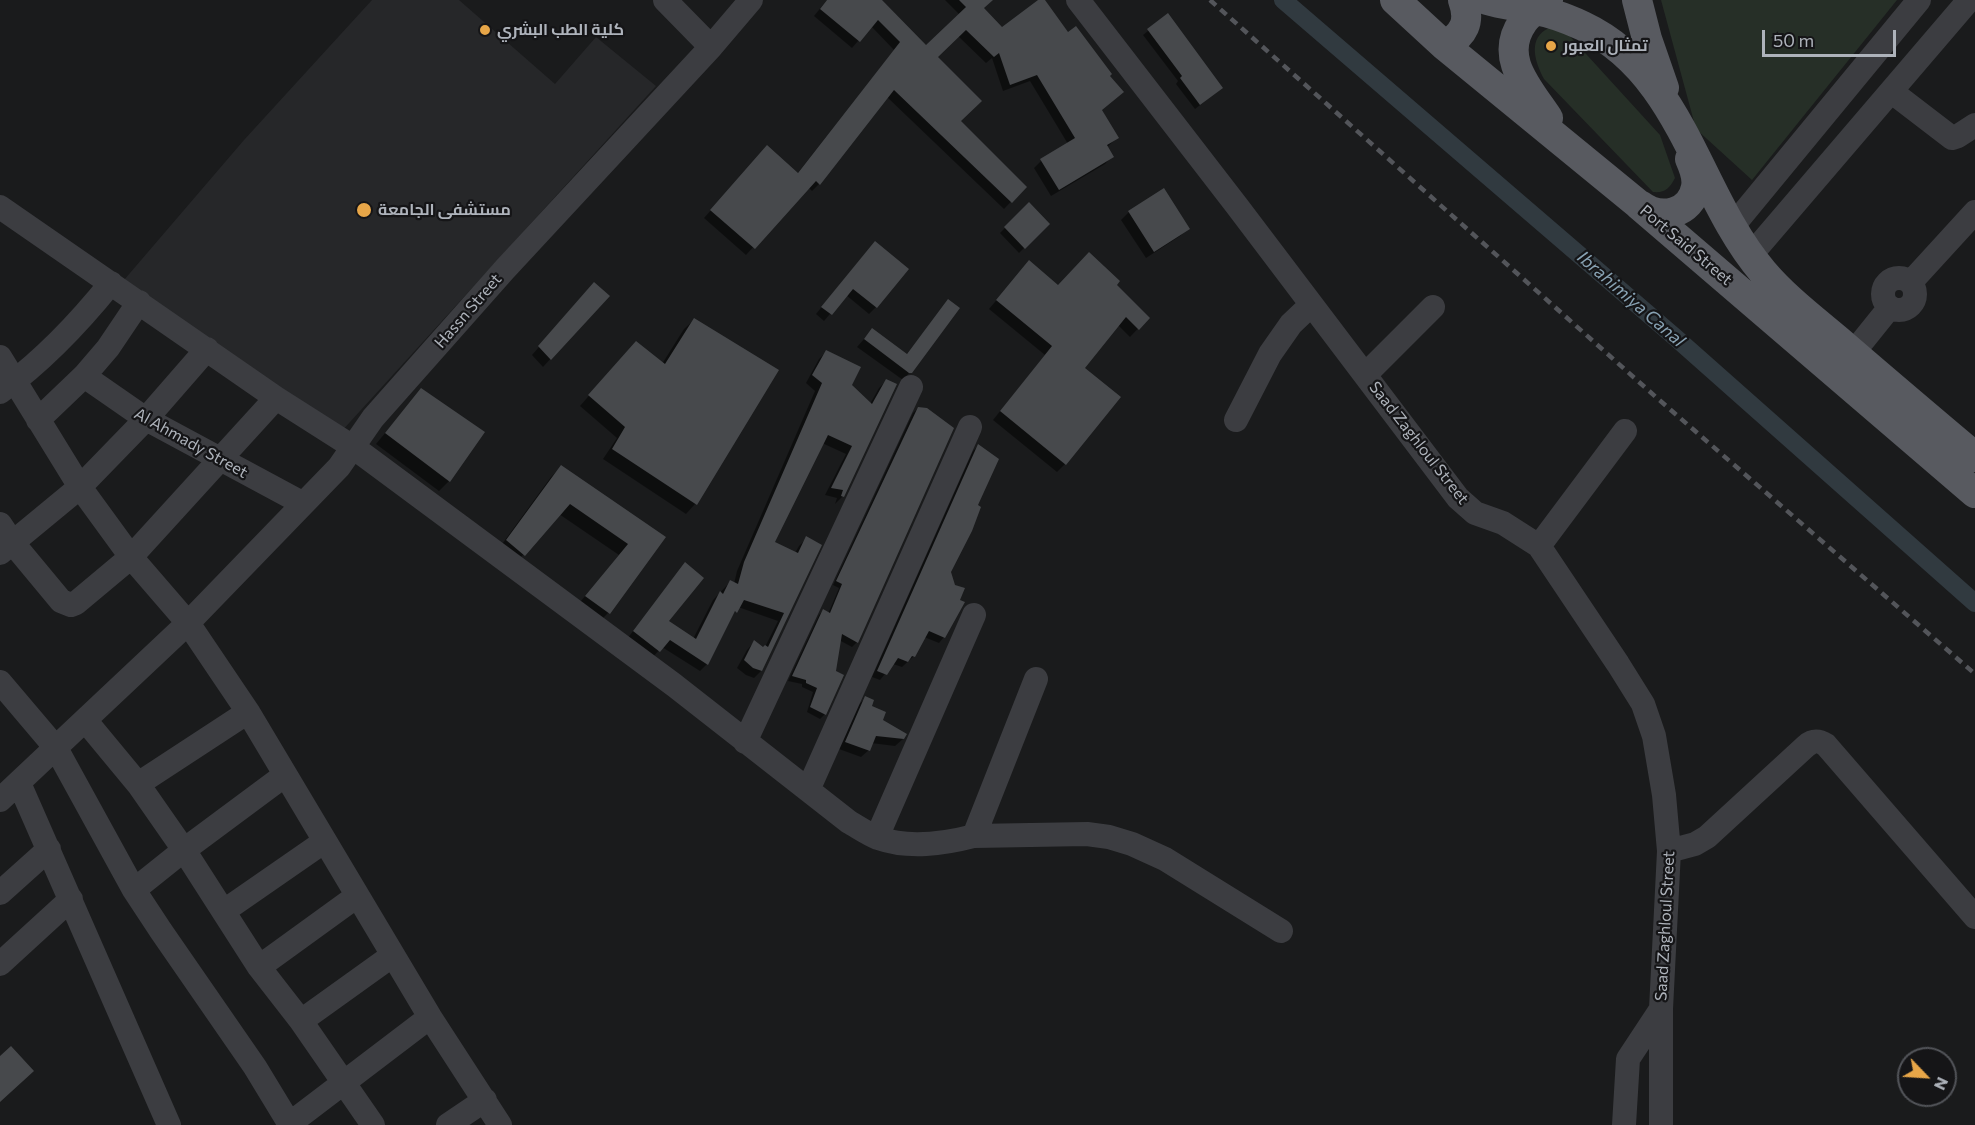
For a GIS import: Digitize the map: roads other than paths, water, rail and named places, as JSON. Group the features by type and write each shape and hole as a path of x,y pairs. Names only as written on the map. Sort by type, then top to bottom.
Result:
{"main road":[{"name":"Port Said Street","path":"1395,0 1445,46 1638,204 1975,493"},
{"path":"1445,46 1458,38 1465,25 1467,10 1463,0"},
{"name":"Port Said Street","path":"1487,0 1541,5 1584,26 1627,56 1645,75 1674,117 1701,164 1740,218 1750,256 1778,288 1975,457"},
{"path":"1637,0 1647,39 1696,172 1697,185 1693,197 1685,207 1673,213 1660,215 1638,204"},
{"path":"1541,5 1524,21 1516,36 1513,49 1514,63 1520,76 1566,146"}],"street":[{"path":"665,0 711,47"},
{"name":"Hassn Street","path":"0,800 188,623 339,467 373,418 505,269 711,47 751,0"},
{"name":"Saad Zaghloul Street","path":"1078,0 1238,206 1458,498 1475,513 1503,524 1539,546 1643,704 1654,736 1664,795 1669,851 1661,1009 1661,1125"},
{"path":"1773,229 1740,218 1919,0"},
{"path":"1750,256 1969,0"},
{"path":"1892,92 1952,138 1975,125"},
{"path":"0,207 276,398 353,447 674,685 849,822 877,837 903,845 928,844 975,836 1087,834 1109,837 1132,844 1165,859 1281,931"},
{"path":"1853,353 1890,308 1898,310 1912,304 1915,289 1911,282 1975,212"},
{"path":"8,386 65,336 111,283"},
{"path":"38,420 84,376 108,348 139,302"},
{"path":"1236,420 1270,354 1291,324 1311,305"},
{"path":"1365,375 1433,307"},
{"path":"207,349 146,420 80,487 4,540 61,601 71,605 76,603 131,557 276,398"},
{"path":"0,357 8,386 38,420 80,487 131,557 188,623 248,712 430,1017 500,1125"},
{"name":"Al Ahmady Street","path":"84,376 146,420 302,503"},
{"path":"746,742 911,387"},
{"path":"808,790 970,427"},
{"path":"1539,546 1625,431"},
{"path":"877,837 974,615"},
{"path":"975,836 1036,679"},
{"path":"0,682 56,748 134,890 255,1067 288,1124 430,1017"},
{"path":"138,784 248,712"},
{"path":"85,720 138,784 184,850 259,967 301,1021 374,1125"},
{"path":"1669,851 1695,844 1707,837 1811,741 1820,741 1826,745 1975,917"},
{"path":"134,890 285,775"},
{"path":"19,783 169,1125"},
{"path":"224,911 325,841"},
{"path":"1,890 49,849"},
{"path":"259,967 357,896"},
{"path":"4,951 71,899"},
{"path":"301,1021 393,955"},
{"path":"1624,1125 1628,1059 1661,1009"},
{"path":"448,1125 485,1100"}],"waterway":[{"name":"Ibrahimiya Canal","path":"1283,0 1676,338 1975,603"}],"railway":[{"path":"1210,0 1657,398 1975,674"}],"place":[{"name":"كلية الطب البشري","path":"485,30"},
{"name":"تمثال العبور","path":"1551,46"},
{"name":"مستشفى الجامعة","path":"364,210"}]}
